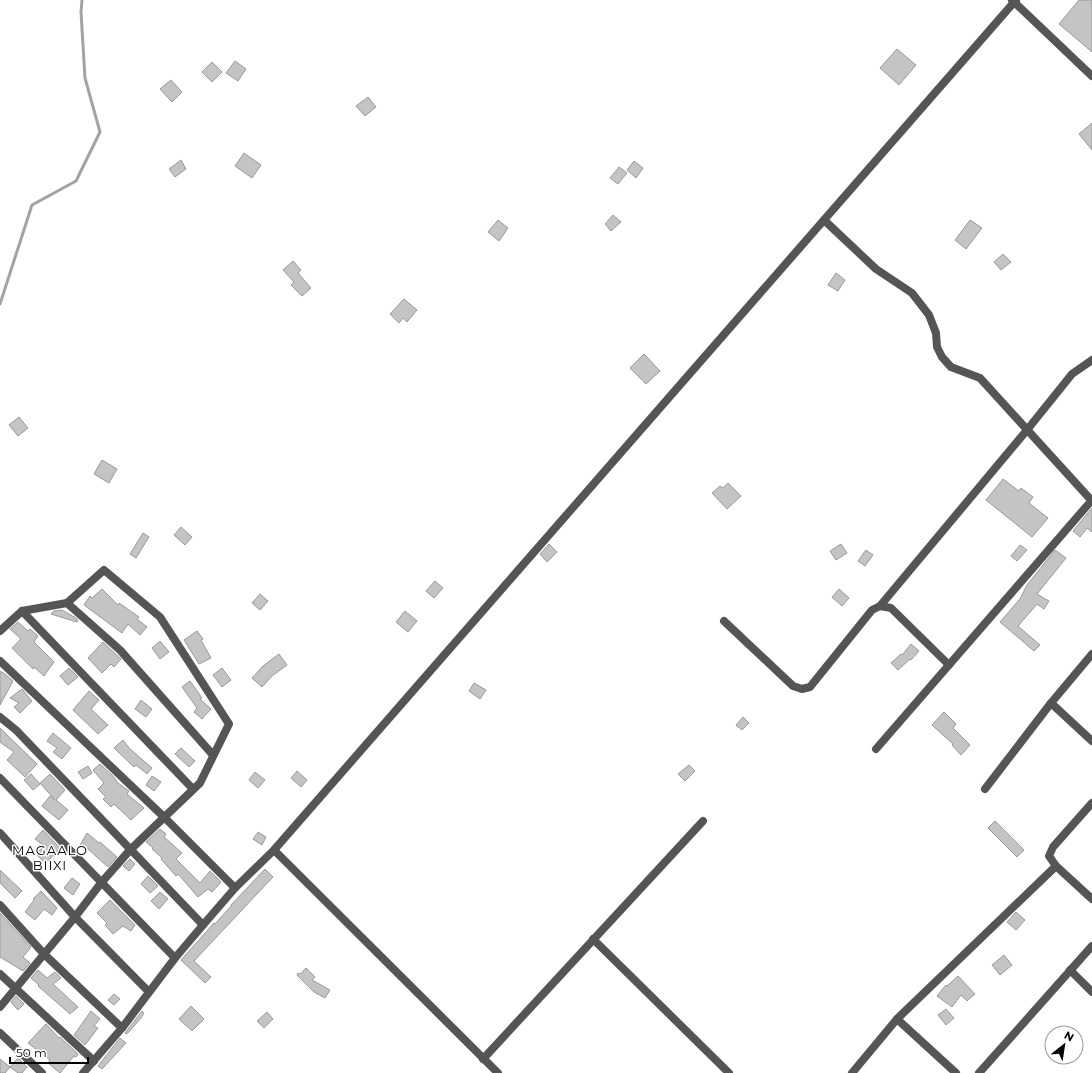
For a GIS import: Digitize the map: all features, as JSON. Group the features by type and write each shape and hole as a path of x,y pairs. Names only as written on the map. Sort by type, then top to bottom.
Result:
{"street":[{"path":"83,1073 122,1028 174,958 235,888 274,850 1014,1 1092,76"},
{"path":"824,220 876,269 912,293 929,314 936,333 937,347 942,357 951,367 980,378 1092,501 876,749"},
{"path":"724,621 793,686 802,690 810,687 872,610 880,606 1072,374 1092,360"},
{"path":"0,631 22,611 66,603 104,570 160,617 229,724 200,783 130,850 101,883 75,917 0,1007"},
{"path":"66,603 120,650 213,755"},
{"path":"880,606 891,608 949,665"},
{"path":"22,611 193,789"},
{"path":"985,789 1051,703 1092,654"},
{"path":"0,661 164,817 235,888"},
{"path":"1051,703 1092,741"},
{"path":"0,717 16,730 203,925"},
{"path":"0,778 174,958"},
{"path":"1092,803 1053,847 1049,856 1056,866 1092,899"},
{"path":"483,1058 703,821"},
{"path":"0,833 75,917 149,992"},
{"path":"274,850 498,1073"},
{"path":"852,1073 897,1019 1056,866"},
{"path":"0,905 44,954 122,1028"},
{"path":"593,939 729,1073"},
{"path":"979,1073 1092,946"},
{"path":"1070,970 1092,992"},
{"path":"0,974 94,1061"},
{"path":"897,1019 956,1073"},
{"path":"0,1033 42,1073"}],"building":[{"path":"1079,0 1092,0 1092,52 1059,24"},
{"path":"897,49 916,65 899,85 880,68"},
{"path":"235,61 246,69 238,81 226,73"},
{"path":"212,62 222,72 212,82 202,72"},
{"path":"171,80 182,92 172,102 160,89"},
{"path":"368,97 376,107 365,116 356,106"},
{"path":"1092,123 1092,150 1079,134"},
{"path":"244,153 261,165 252,178 235,166"},
{"path":"181,160 186,169 175,177 169,169"},
{"path":"634,161 643,168 636,178 627,170"},
{"path":"619,167 627,173 618,184 610,178"},
{"path":"613,215 621,222 611,231 605,224"},
{"path":"498,220 508,228 499,241 488,232"},
{"path":"970,220 982,228 966,249 955,240"},
{"path":"1003,254 1011,262 1001,270 994,262"},
{"path":"293,261 301,270 298,273 311,288 302,296 291,285 294,282 283,270"},
{"path":"836,273 845,280 838,291 828,285"},
{"path":"404,299 417,310 407,322 403,318 399,323 390,314"},
{"path":"644,354 660,371 646,384 630,368"},
{"path":"19,417 28,428 18,436 9,425"},
{"path":"102,460 117,469 109,483 94,474"},
{"path":"1003,479 1019,491 1021,488 1033,497 1029,503 1048,518 1032,537 986,500"},
{"path":"728,483 741,496 727,509 712,493 720,486 723,488"},
{"path":"1092,508 1092,532 1087,528 1080,537 1073,531"},
{"path":"181,527 192,537 185,545 174,535"},
{"path":"143,533 149,537 136,558 130,554"},
{"path":"549,544 557,552 547,562 540,554"},
{"path":"841,544 847,553 836,560 830,551"},
{"path":"1020,545 1027,550 1017,561 1011,556"},
{"path":"866,550 873,555 865,566 858,561"},
{"path":"1055,550 1066,558 1037,594 1049,601 1044,609 1037,604 1018,626 1040,645 1034,651 1000,622 1020,599 1027,585"},
{"path":"435,581 443,588 434,598 426,591"},
{"path":"102,589 118,605 119,603 139,617 137,619 147,627 140,635 128,624 122,633 84,605 90,596 92,598"},
{"path":"839,589 849,598 842,606 832,597"},
{"path":"260,594 268,601 260,610 252,603"},
{"path":"62,610 76,618 78,620 77,622 51,614 54,611"},
{"path":"405,611 417,621 408,632 396,622"},
{"path":"18,622 28,631 30,629 38,636 34,642 54,662 44,676 34,667 33,669 12,648 21,639 10,629"},
{"path":"197,631 203,639 201,640 211,658 199,664 184,640"},
{"path":"160,641 169,652 160,659 152,648"},
{"path":"103,642 121,659 114,667 111,664 102,673 88,658"},
{"path":"911,644 919,651 911,660 910,659 898,670 891,663 901,654 902,655"},
{"path":"279,654 287,665 272,676 262,687 252,678 263,666"},
{"path":"69,668 78,677 68,685 60,676"},
{"path":"222,668 231,680 222,687 213,675"},
{"path":"0,671 13,681 0,705"},
{"path":"190,681 202,698 200,699 211,709 202,719 194,712 197,708 182,687"},
{"path":"474,683 486,690 480,699 469,691"},
{"path":"22,689 32,701 20,713 14,707 19,703 10,698"},
{"path":"89,691 99,700 91,709 108,725 98,734 73,710"},
{"path":"141,700 152,709 146,717 135,709"},
{"path":"944,712 956,724 953,728 970,745 961,755 952,745 953,744 932,725"},
{"path":"743,717 749,723 742,730 736,725"},
{"path":"0,728 37,764 25,777 7,760 14,752 0,742"},
{"path":"53,733 71,748 62,759 53,752 57,748 47,741"},
{"path":"123,740 129,748 152,768 147,774 136,765 134,767 114,748"},
{"path":"181,748 195,761 189,767 175,754"},
{"path":"100,764 118,783 129,791 127,794 144,808 131,820 114,804 111,807 103,799 106,797 98,789 104,783 93,770"},
{"path":"689,765 695,771 685,781 678,774"},
{"path":"88,766 92,773 83,779 78,772"},
{"path":"297,771 307,780 301,787 291,778"},
{"path":"255,772 265,780 258,788 249,780"},
{"path":"31,774 40,784 33,790 24,780"},
{"path":"50,774 65,790 56,800 68,810 59,820 42,806 50,796 55,800 40,783"},
{"path":"152,776 161,782 154,791 146,785"},
{"path":"995,821 1024,850 1017,857 988,828"},
{"path":"160,829 166,834 164,837 182,853 176,859 200,883 210,871 221,882 212,892 208,889 198,897 178,874 176,876 161,859 162,858 146,842"},
{"path":"43,830 60,848 48,861 47,860 44,862 36,854 44,846 35,839"},
{"path":"258,832 266,837 262,845 253,839"},
{"path":"87,833 117,857 108,867 88,849 87,850 80,845"},
{"path":"130,859 135,864 129,871 123,866"},
{"path":"265,869 273,877 194,961 211,977 205,983 181,960"},
{"path":"0,870 22,891 15,898 0,883"},
{"path":"148,876 158,886 150,893 141,884"},
{"path":"72,878 80,884 73,895 64,888"},
{"path":"41,891 57,908 52,915 44,909 35,920 25,912 34,900 33,899"},
{"path":"160,892 168,899 159,909 151,901"},
{"path":"110,900 135,925 131,931 123,926 113,934 105,925 107,923 97,913"},
{"path":"1016,912 1025,920 1016,930 1007,922"},
{"path":"0,913 31,947 23,957 30,963 23,971 0,957"},
{"path":"1004,955 1012,965 1000,975 992,965"},
{"path":"306,968 315,977 312,980 330,990 325,998 314,992 297,975"},
{"path":"38,970 47,978 55,972 61,978 53,984 78,1007 70,1014 38,986 39,985 31,978"},
{"path":"958,976 975,994 967,1001 961,995 952,1007 937,996 946,985 947,986"},
{"path":"114,994 120,999 114,1005 108,1000"},
{"path":"16,996 24,1004 18,1010 11,1002"},
{"path":"191,1006 204,1019 192,1031 179,1019"},
{"path":"946,1009 954,1018 946,1025 938,1015"},
{"path":"91,1011 100,1019 94,1026 98,1028 85,1045 74,1035"},
{"path":"142,1011 144,1013 141,1018 127,1034 125,1033"},
{"path":"267,1012 273,1019 264,1028 257,1021"},
{"path":"46,1024 59,1038 60,1037 78,1054 76,1057 74,1056 60,1073 48,1063 50,1060 28,1043"},
{"path":"120,1038 126,1043 102,1069 98,1066"},
{"path":"18,1058 27,1067 22,1073 18,1073 10,1067"},
{"path":"0,1059 10,1067 5,1073 0,1073"}],"waterway":[{"path":"0,304 32,205 76,181 100,132 85,78 81,12 82,0"}],"district":[{"name":"MAGAALO BIIXI","path":"50,858"}]}
